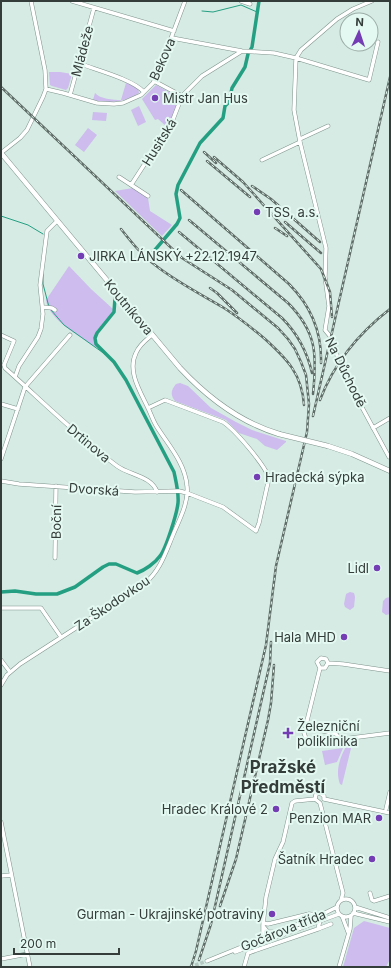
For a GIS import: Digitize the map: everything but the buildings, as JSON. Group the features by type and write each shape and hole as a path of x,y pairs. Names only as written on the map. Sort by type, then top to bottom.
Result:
{"main road":[{"name":"Koutníkova","path":"1,153 180,368 208,396 245,421 279,434 328,446 352,454 390,471"}],"street":[{"path":"1,153 20,138 27,130 44,97 46,89 45,70 31,1"},
{"path":"72,1 174,31"},
{"name":"Bekova","path":"78,63 137,86 144,92 154,81 161,68 184,1"},
{"path":"241,1 250,4"},
{"path":"296,58 301,50 337,19 353,9 372,1"},
{"name":"Mládeže","path":"70,95 94,8"},
{"path":"172,38 242,51 252,51 296,58 369,80 376,52"},
{"path":"154,81 182,96 202,76 242,51"},
{"name":"Na Důchodě","path":"296,58 294,110 326,248 325,277 329,306 325,330 334,341 339,365 390,457"},
{"path":"46,89 97,104 107,105 132,100 144,92"},
{"name":"Husitská","path":"131,185 172,122 182,96"},
{"path":"262,160 328,126"},
{"path":"120,177 148,196"},
{"path":"15,377 18,366 40,333 43,318 43,307 40,285 47,231 58,221"},
{"path":"43,307 52,308 55,310"},
{"path":"1,459 26,387 70,334"},
{"name":"Drtinova","path":"1,335 15,339 4,365 5,368 104,456 121,469 149,481 155,486 157,492"},
{"name":"Za Škodovkou","path":"1,685 9,674 20,664 136,590 155,574 165,554 186,502 187,493 185,475 180,462 154,420 138,387 133,370 138,348 152,335"},
{"path":"148,408 165,400 223,422 228,425 248,447 267,472 269,478 256,531 222,507 187,493"},
{"path":"1,404 18,409"},
{"path":"373,428 390,418"},
{"name":"Dvorská","path":"1,481 19,484 128,492 179,491 187,493"},
{"name":"Boční","path":"55,558 56,486"},
{"path":"1,608 41,608 61,637"},
{"path":"390,671 328,663 326,659 320,658 317,662 320,668 304,733 305,739 310,743 390,733"},
{"path":"1,660 9,674 1,678"},
{"path":"320,668 325,668 328,663"},
{"path":"306,727 336,734 340,739"},
{"path":"386,809 390,792"},
{"path":"315,799 316,794 320,793 323,794 324,799"},
{"path":"270,940 264,938 263,924 266,897 275,859 282,845 292,803 295,800 315,799 320,803 342,893 341,900 337,907 348,932"},
{"path":"320,803 324,799"},
{"path":"324,799 390,813"},
{"path":"1,822 30,967"},
{"path":"1,876 11,875"},
{"path":"342,893 352,901 355,907 390,918"},
{"path":"370,893 372,900 374,901 390,896"},
{"path":"341,900 348,899"},
{"name":"Gočárova třída","path":"207,961 321,915 337,907"},
{"path":"339,967 355,907"},
{"path":"263,924 309,914 321,915"},
{"path":"341,915 347,917 352,914 390,922"},
{"name":"Gočárova třída","path":"228,953 270,940 320,920 341,915"},
{"name":"Gočárova třída","path":"318,929 320,920"},
{"path":"263,924 268,932 282,930"},
{"name":"Gočárova třída","path":"244,967 247,954 331,924"},
{"path":"1,959 27,954"}],"shaded area":[{"path":"49,72 72,74 68,88 66,90 50,85"},
{"path":"126,83 138,88 139,93 123,100 111,102 93,100 95,93 103,98 121,100"},
{"path":"156,85 180,98 175,113 166,126 158,119 155,120 142,99"},
{"path":"139,106 146,122 138,126 131,110"},
{"path":"93,112 107,113 106,121 92,120"},
{"path":"88,128 97,135 84,152 75,145"},
{"path":"133,188 148,198 150,211 172,225 162,236 115,191"},
{"path":"69,266 113,309 112,313 95,333 94,341 97,348 67,328 48,308 46,300"},
{"path":"180,383 188,386 211,408 236,422 252,430 286,442 277,450 265,446 257,439 239,433 226,420 175,401 172,397 172,390 176,384"},
{"path":"350,592 354,593 355,597 354,607 350,610 345,607 344,604 346,594"},
{"path":"390,597 390,614 386,615 382,612 383,601"},
{"path":"352,744 342,785 340,784 338,774 339,764 347,745"},
{"path":"343,748 337,762 325,765 322,751"},
{"path":"364,921 390,928 390,959 386,967 343,967 354,928"}],"waterway":[{"path":"149,257 177,224 180,218 176,194 178,185 200,143 223,118 225,106 229,102 232,88 245,67 248,54 252,47 259,1"},
{"path":"202,11 213,12 241,5 257,12"},
{"path":"1,216 28,225 43,234"},
{"path":"43,274 43,284 49,307"},
{"path":"1,592 15,591 36,594 57,594 75,587 109,564 116,564 137,573 150,566 158,559 168,539 178,503 178,491 174,472 126,380 114,362 96,344 95,338 97,333 114,312 115,298"},
{"path":"51,310 64,325 109,357"}],"tunnel":[{"path":"190,967 207,961"}],"railway":[{"path":"313,416 390,77"},
{"path":"1,87 182,258 232,290 278,328 295,349 306,375 309,404 307,432 276,566 266,645 196,951 191,967"},
{"path":"204,152 216,163"},
{"path":"214,157 243,182 321,269 330,292 332,317"},
{"path":"207,161 250,197"},
{"path":"252,186 271,199 320,242"},
{"path":"181,190 297,292 314,320 320,341 321,363"},
{"path":"189,220 288,303 298,314 310,334 313,345 315,367 313,394"},
{"path":"285,222 321,253"},
{"path":"275,228 287,236"},
{"path":"121,229 148,260 183,284 229,311 273,346 286,360 297,376 303,394 304,405"},
{"path":"179,232 282,318 293,330 301,343 312,373"},
{"path":"210,288 237,313"},
{"path":"320,400 340,361 368,328 390,309"},
{"path":"199,960 211,924 270,663 271,642"},
{"path":"220,906 236,859 268,720 274,665"}],"place":[{"name":"Mistr Jan Hus","path":"155,98"},
{"name":"TSS, a.s.","path":"257,212"},
{"name":"JIRKA LÁNSKÝ +22.12.1947","path":"81,256"},
{"name":"Hradecká sýpka","path":"257,477"},
{"name":"Lidl","path":"377,568"},
{"name":"Hala MHD","path":"344,637"},
{"name":"Železniční poliklinika","path":"288,733"},
{"name":"Hradec Králové 2","path":"276,809"},
{"name":"Penzion MAR","path":"379,818"},
{"name":"Šatník Hradec","path":"372,859"},
{"name":"Gurman - Ukrajinské potraviny","path":"272,914"}],"district":[{"name":"Pražské Předměstí","path":"283,777"}]}
